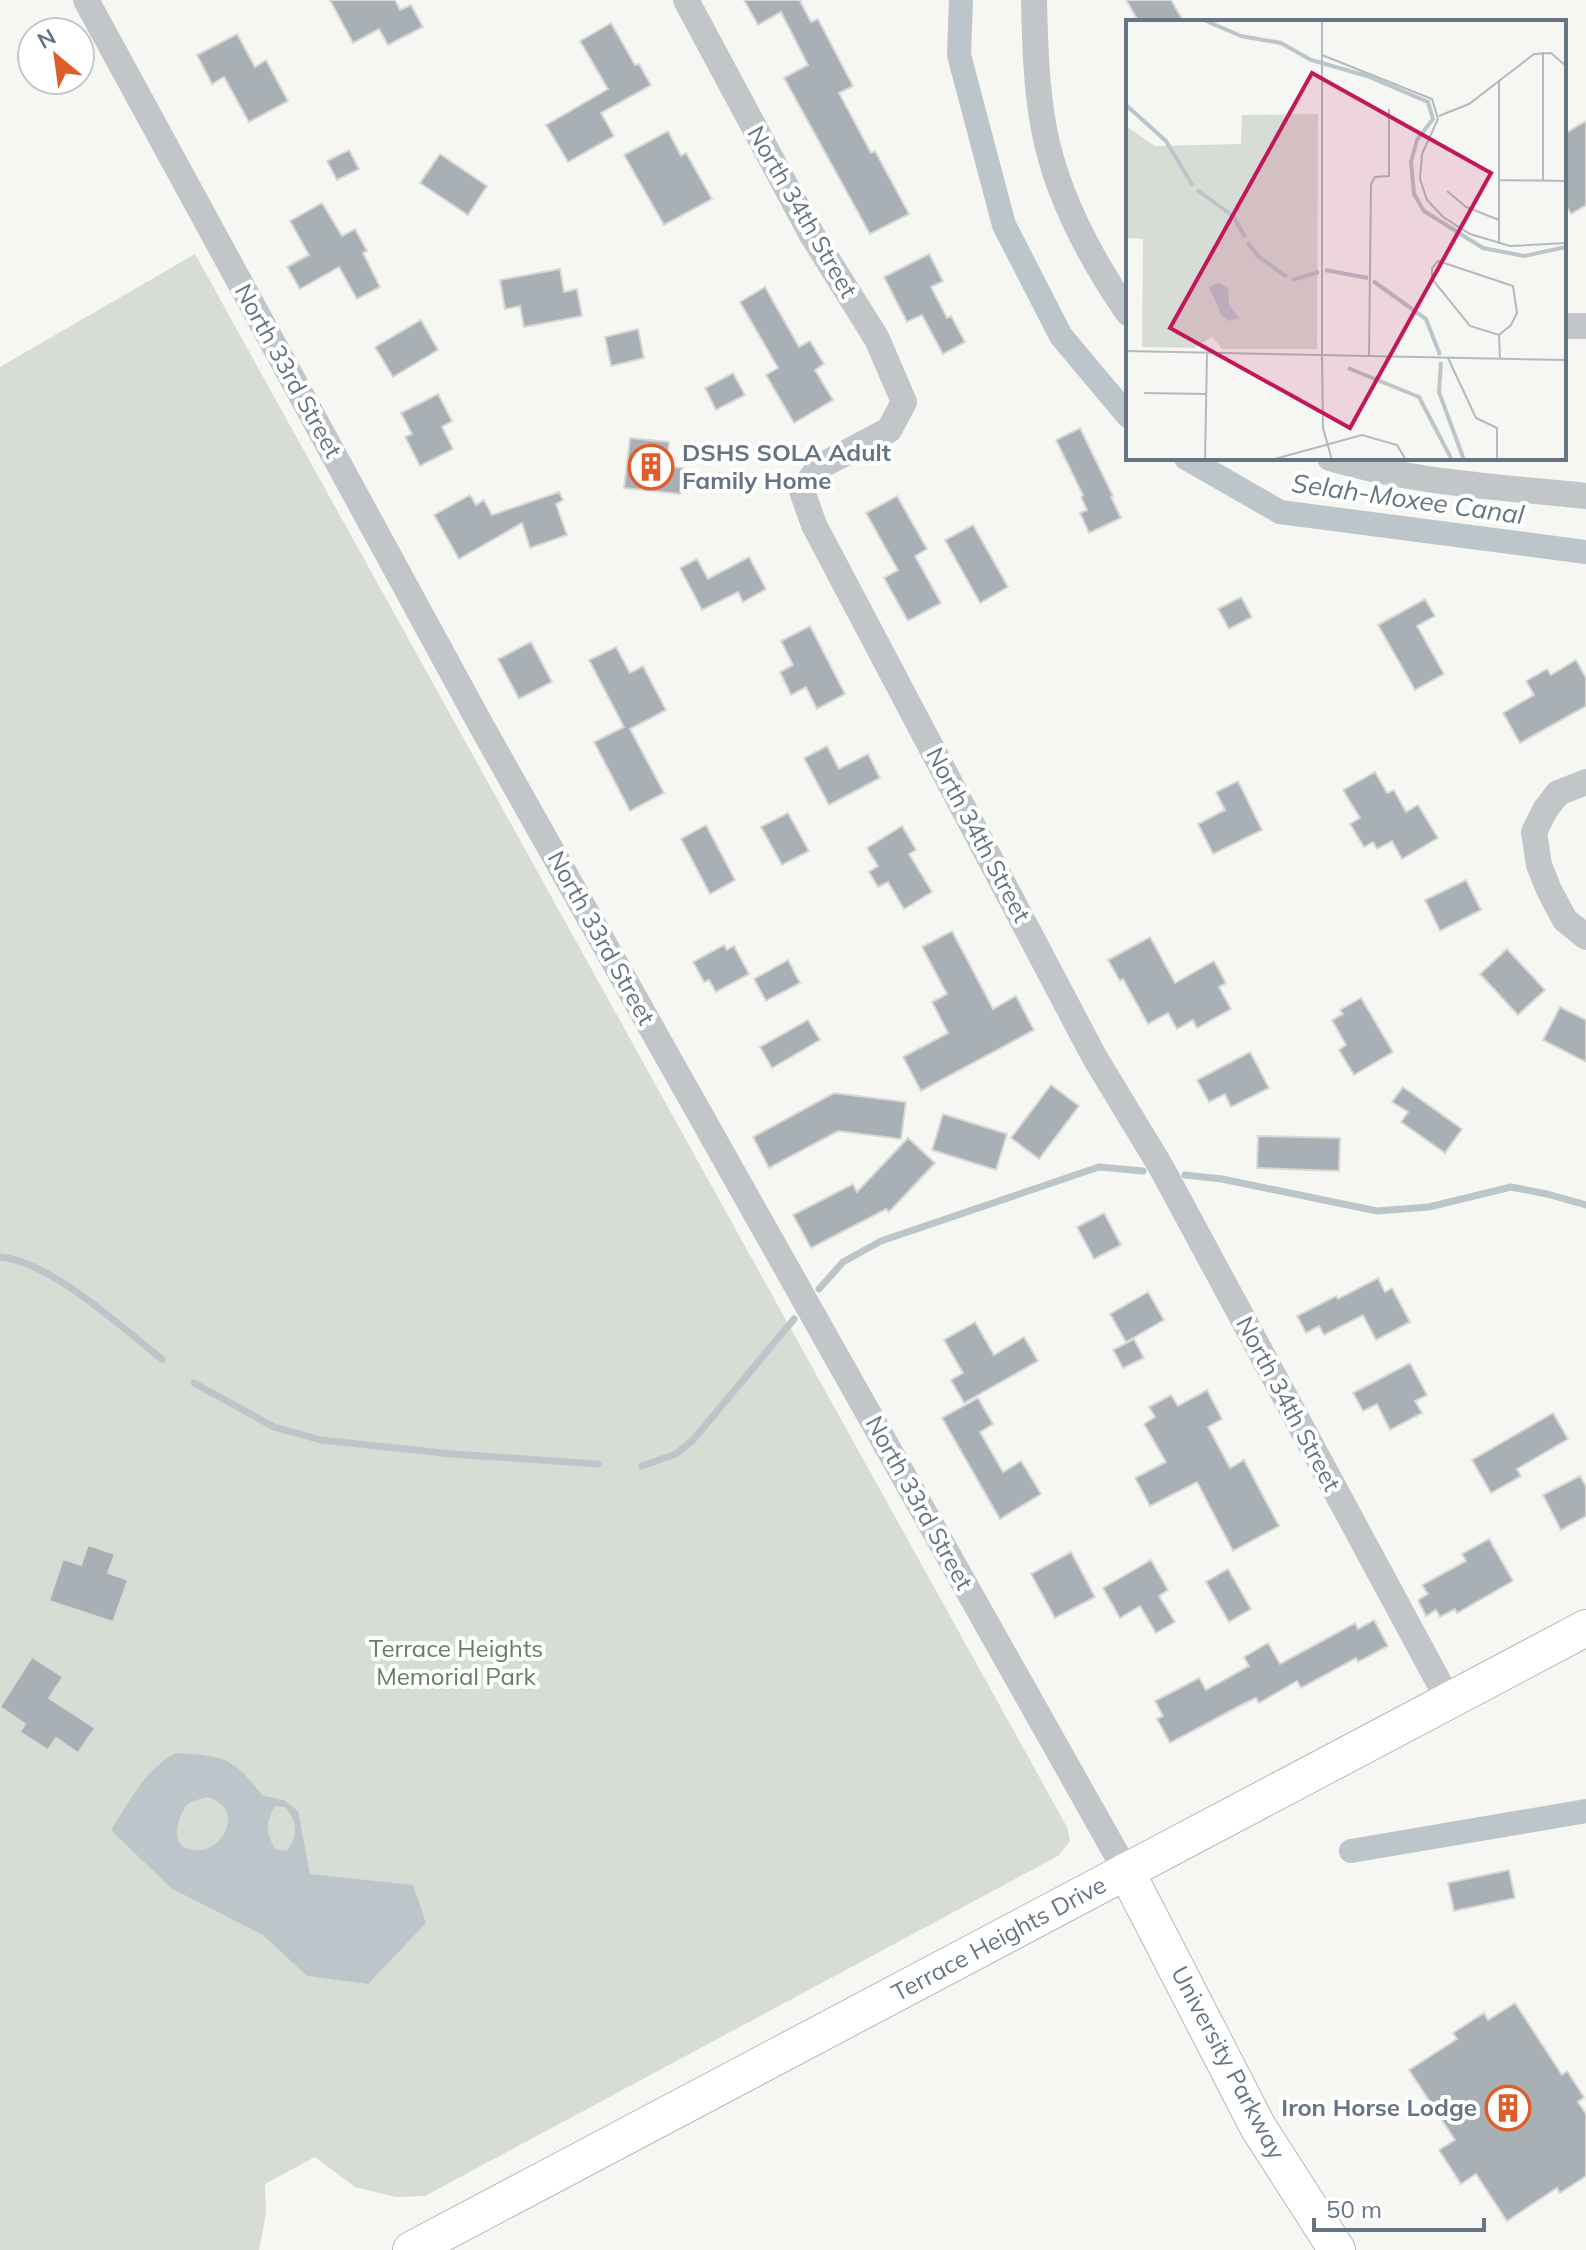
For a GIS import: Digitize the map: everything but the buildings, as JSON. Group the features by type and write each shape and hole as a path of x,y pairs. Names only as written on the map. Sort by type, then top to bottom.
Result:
{"main road":[{"name":"Terrace Heights Drive","path":"411,2250 1586,1628"},
{"name":"University Parkway","path":"1126,1871 1258,2127 1337,2250"}],"street":[{"name":"North 33rd Street","path":"86,0 482,727 1126,1871"},
{"name":"North 34th Street","path":"686,0 812,235 877,339 904,402 889,430 819,467 802,491 814,525 1095,1058 1161,1167 1449,1701"},
{"path":"1034,0 1035,65 1045,132 1064,193 1092,257 1126,310"},
{"path":"1337,460 1426,478 1586,496"},
{"path":"1586,782 1558,793 1534,832 1539,865 1549,890 1565,920 1586,937"}],"green space":[{"name":"Terrace Heights Memorial Park","path":"195,254 1067,1827 1070,1841 1058,1856 425,2196 396,2197 355,2187 315,2157 265,2184 266,2214 259,2250 0,2250 0,367"}],"shaded area":[{"path":"176,1753 227,1761 243,1773 263,1796 284,1800 298,1811 310,1874 413,1885 426,1923 368,1984 307,1976 263,1935 171,1888 111,1830 139,1787","holes":["208,1797 227,1813 228,1823 224,1833 218,1842 208,1848 197,1850 184,1847 177,1833 183,1810 191,1802","275,1806 285,1807 294,1823 295,1834 287,1851 275,1849 268,1833 268,1823"]}],"waterway":[{"name":"Selah-Moxee Canal","path":"961,0 959,55 1004,225 1061,336 1126,414"},
{"name":"Selah-Moxee Canal","path":"1189,460 1280,512 1586,552"},
{"path":"819,1289 843,1262 881,1241 1099,1167 1143,1171"},
{"path":"1185,1175 1222,1179 1377,1211 1429,1207 1511,1187 1586,1205"},
{"path":"0,1257 20,1262 63,1283 162,1359"},
{"path":"642,1466 676,1454 693,1440 794,1319"},
{"path":"194,1383 274,1427 321,1440 452,1454 598,1464"},
{"path":"1351,1851 1586,1811"}],"place":[{"name":"DSHS SOLA Adult Family Home","path":"651,467"},
{"name":"Iron Horse Lodge","path":"1508,2108"}]}
